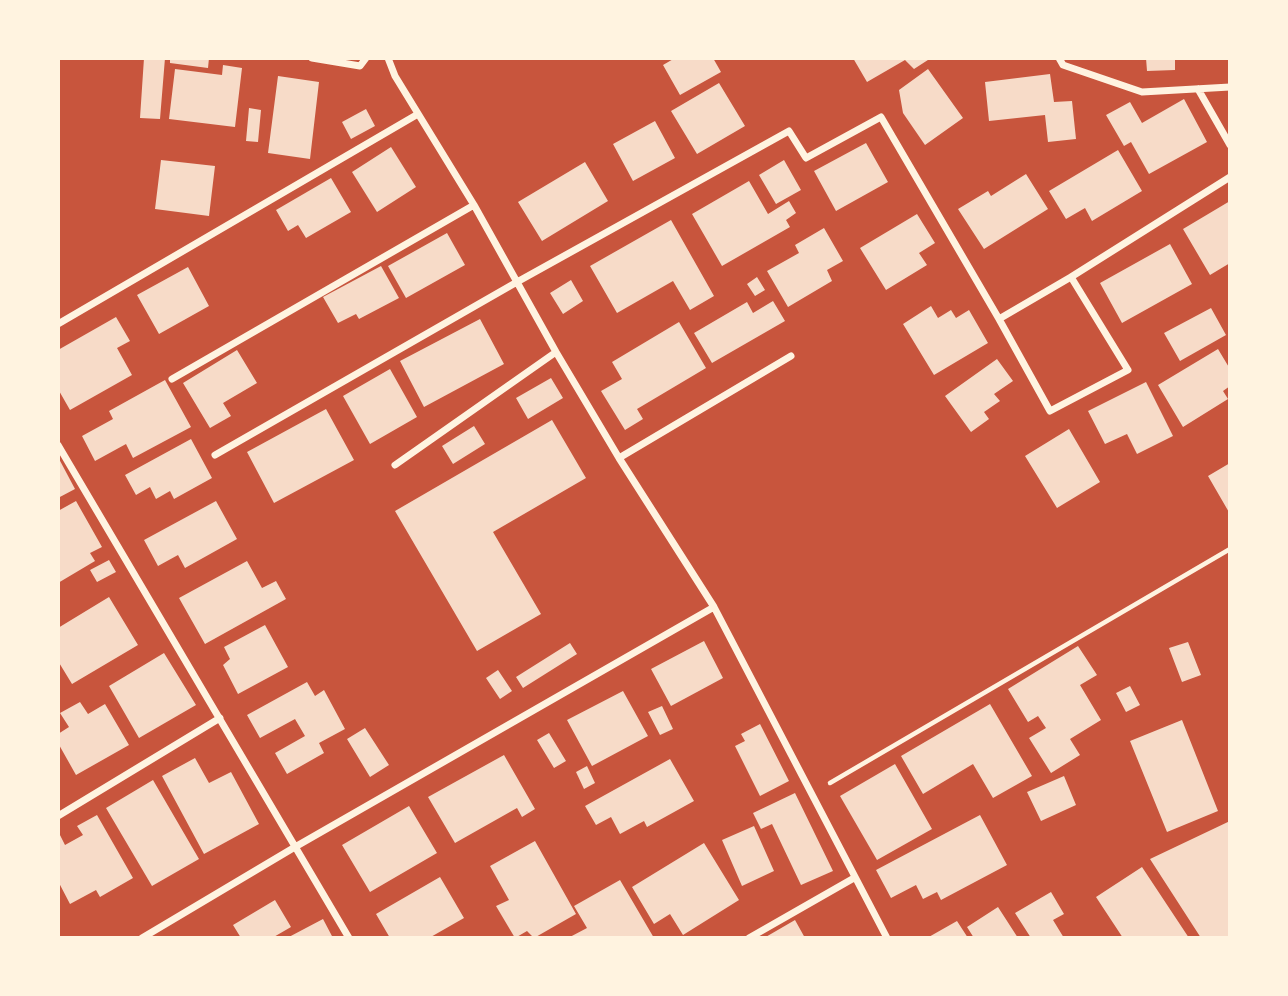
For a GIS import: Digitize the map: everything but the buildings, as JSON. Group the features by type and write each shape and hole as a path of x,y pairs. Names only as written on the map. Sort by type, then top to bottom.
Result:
{"street":[{"path":"312,58 360,66 366,58"},
{"path":"388,58 395,76 474,205 556,352 619,458 714,607 887,938"},
{"path":"1059,58 1063,65 1142,92 1230,87"},
{"path":"1198,89 1230,145"},
{"path":"58,324 418,114"},
{"path":"215,455 517,282 789,131 806,158 881,117 1050,411 1128,370 1071,277"},
{"path":"999,319 1230,177"},
{"path":"172,379 474,205"},
{"path":"395,465 556,352"},
{"path":"619,458 792,356"},
{"path":"58,445 349,938"},
{"path":"142,938 295,847 714,607"},
{"path":"58,816 220,719"},
{"path":"749,938 854,878"}],"path":[{"path":"811,794 1230,549"}]}
